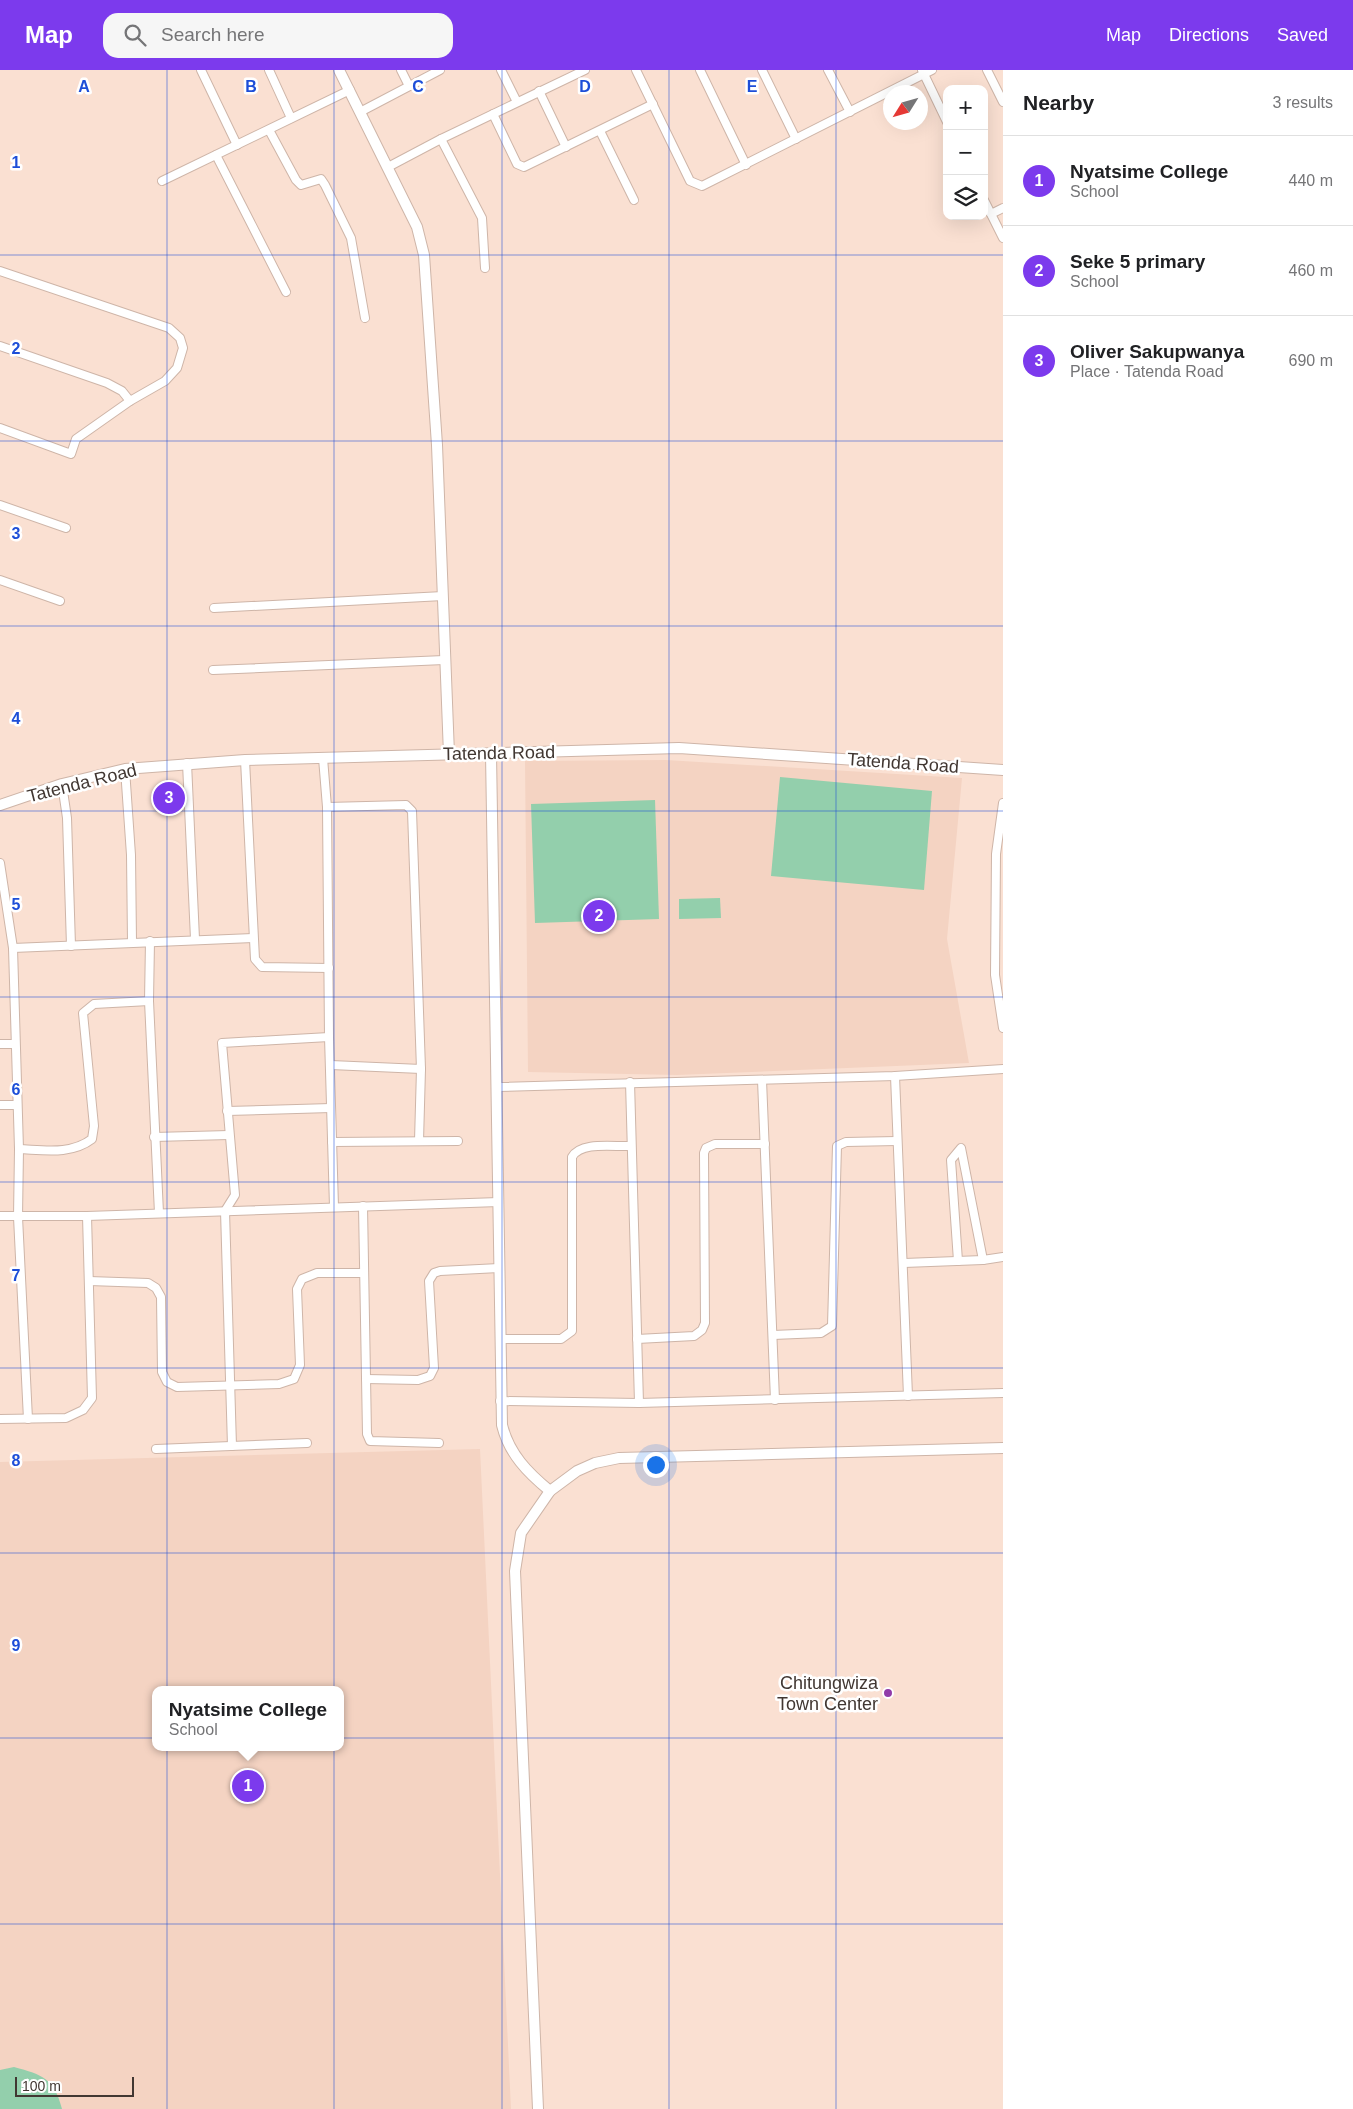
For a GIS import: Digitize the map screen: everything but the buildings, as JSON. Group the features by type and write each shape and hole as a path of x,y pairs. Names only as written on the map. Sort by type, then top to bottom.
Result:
{"street":[{"path":"201,70 237,145"},
{"path":"269,70 291,118"},
{"path":"339,70 417,227 424,255 432,369 449,754"},
{"path":"401,70 409,86"},
{"path":"360,112 440,70"},
{"path":"501,70 517,102"},
{"path":"566,70 570,78"},
{"path":"388,167 441,139 585,70"},
{"path":"636,70 690,181 702,186 850,112 923,72 932,70"},
{"path":"700,70 746,165"},
{"path":"762,70 796,139"},
{"path":"828,70 850,112"},
{"path":"987,70 1003,102"},
{"path":"923,72 943,114"},
{"path":"162,181 350,90"},
{"path":"539,91 566,147"},
{"path":"493,114 517,164 521,167 600,131 653,104"},
{"path":"269,130 296,180 301,185 321,179 326,185 351,238 365,318"},
{"path":"600,131 634,200"},
{"path":"441,139 472,195 482,218 485,268"},
{"path":"216,155 286,292"},
{"path":"988,208 1003,238"},
{"path":"991,214 1003,208"},
{"path":"0,271 169,328 180,338 183,348 178,368 165,381 130,402 76,439 71,454 0,428"},
{"path":"0,346 107,383 122,391 130,402"},
{"path":"0,505 66,528"},
{"path":"0,580 60,601"},
{"path":"214,608 443,596"},
{"path":"213,670 444,660"},
{"name":"Tatenda Road","path":"0,805 62,784 124,769 245,760 679,748 1003,770"},
{"path":"490,754 499,1268 502,1339 500,1401 506,1440 514,1455 531,1475 550,1492"},
{"path":"323,758 327,807 329,1037 334,1206"},
{"path":"245,760 255,959 260,966 329,968"},
{"path":"187,763 195,939"},
{"path":"124,769 131,855 132,942"},
{"path":"62,784 67,818 72,946"},
{"path":"1003,803 994,974 1003,1028"},
{"path":"327,807 406,805 412,811 421,1069 419,1141"},
{"path":"0,863 13,948 16,1105 19,1150 18,1216 28,1419"},
{"path":"13,948 253,938"},
{"path":"150,941 149,1001 159,1213"},
{"path":"19,1150 63,1150 82,1146 92,1139 94,1126 83,1013 94,1004 149,1001"},
{"path":"232,1446 225,1211 235,1195 222,1043 329,1037"},
{"path":"0,1044 15,1044"},
{"path":"331,1065 421,1069"},
{"path":"497,1088 630,1082 895,1076 1003,1069"},
{"path":"895,1076 908,1396"},
{"path":"762,1080 775,1400"},
{"path":"630,1082 639,1403"},
{"path":"0,1105 16,1105"},
{"path":"227,1111 331,1108"},
{"path":"154,1137 229,1135"},
{"path":"332,1142 458,1141"},
{"path":"773,1335 821,1333 832,1326 834,1320 837,1146 846,1142 897,1141"},
{"path":"637,1339 694,1336 702,1330 705,1323 704,1153 706,1148 715,1144 764,1144"},
{"path":"502,1339 561,1339 572,1331 572,1157 574,1152 584,1148 631,1146"},
{"path":"958,1261 951,1160 961,1148 983,1260"},
{"path":"0,1216 87,1216 334,1206 499,1202"},
{"path":"363,1206 367,1434 370,1441 439,1443"},
{"path":"0,1419 66,1418 83,1410 92,1398 87,1216"},
{"path":"904,1263 983,1260 1003,1257"},
{"path":"366,1378 418,1380 430,1376 434,1368 430,1281 434,1273 499,1268"},
{"path":"89,1281 148,1283 156,1288 161,1297 162,1372 167,1382 176,1388 231,1384 279,1384 294,1379 300,1365 297,1289 302,1279 317,1273 364,1273"},
{"path":"500,1401 639,1403 1003,1393"},
{"path":"156,1449 307,1443"},
{"path":"538,2109 515,1564 521,1533 550,1492 577,1471 595,1463 619,1458 1003,1448"}],"shaded area":[{"path":"666,760 962,778 947,939 969,1063 677,1075 528,1072 525,761"},
{"path":"480,1449 511,2109 0,2109 0,1462"}],"green space":[{"path":"780,777 932,791 924,890 771,876"},
{"path":"655,800 659,919 535,923 531,804"},
{"path":"720,898 721,918 679,919 679,899"},
{"path":"14,2067 46,2079 55,2090 62,2109 0,2109 0,2070"}],"place":[{"name":"Oliver Sakupwanya","path":"169,798"},
{"name":"Seke 5 primary","path":"599,916"},
{"name":"Chitungwiza Town Center","path":"888,1693"},
{"name":"Nyatsime College","path":"248,1786"}]}
